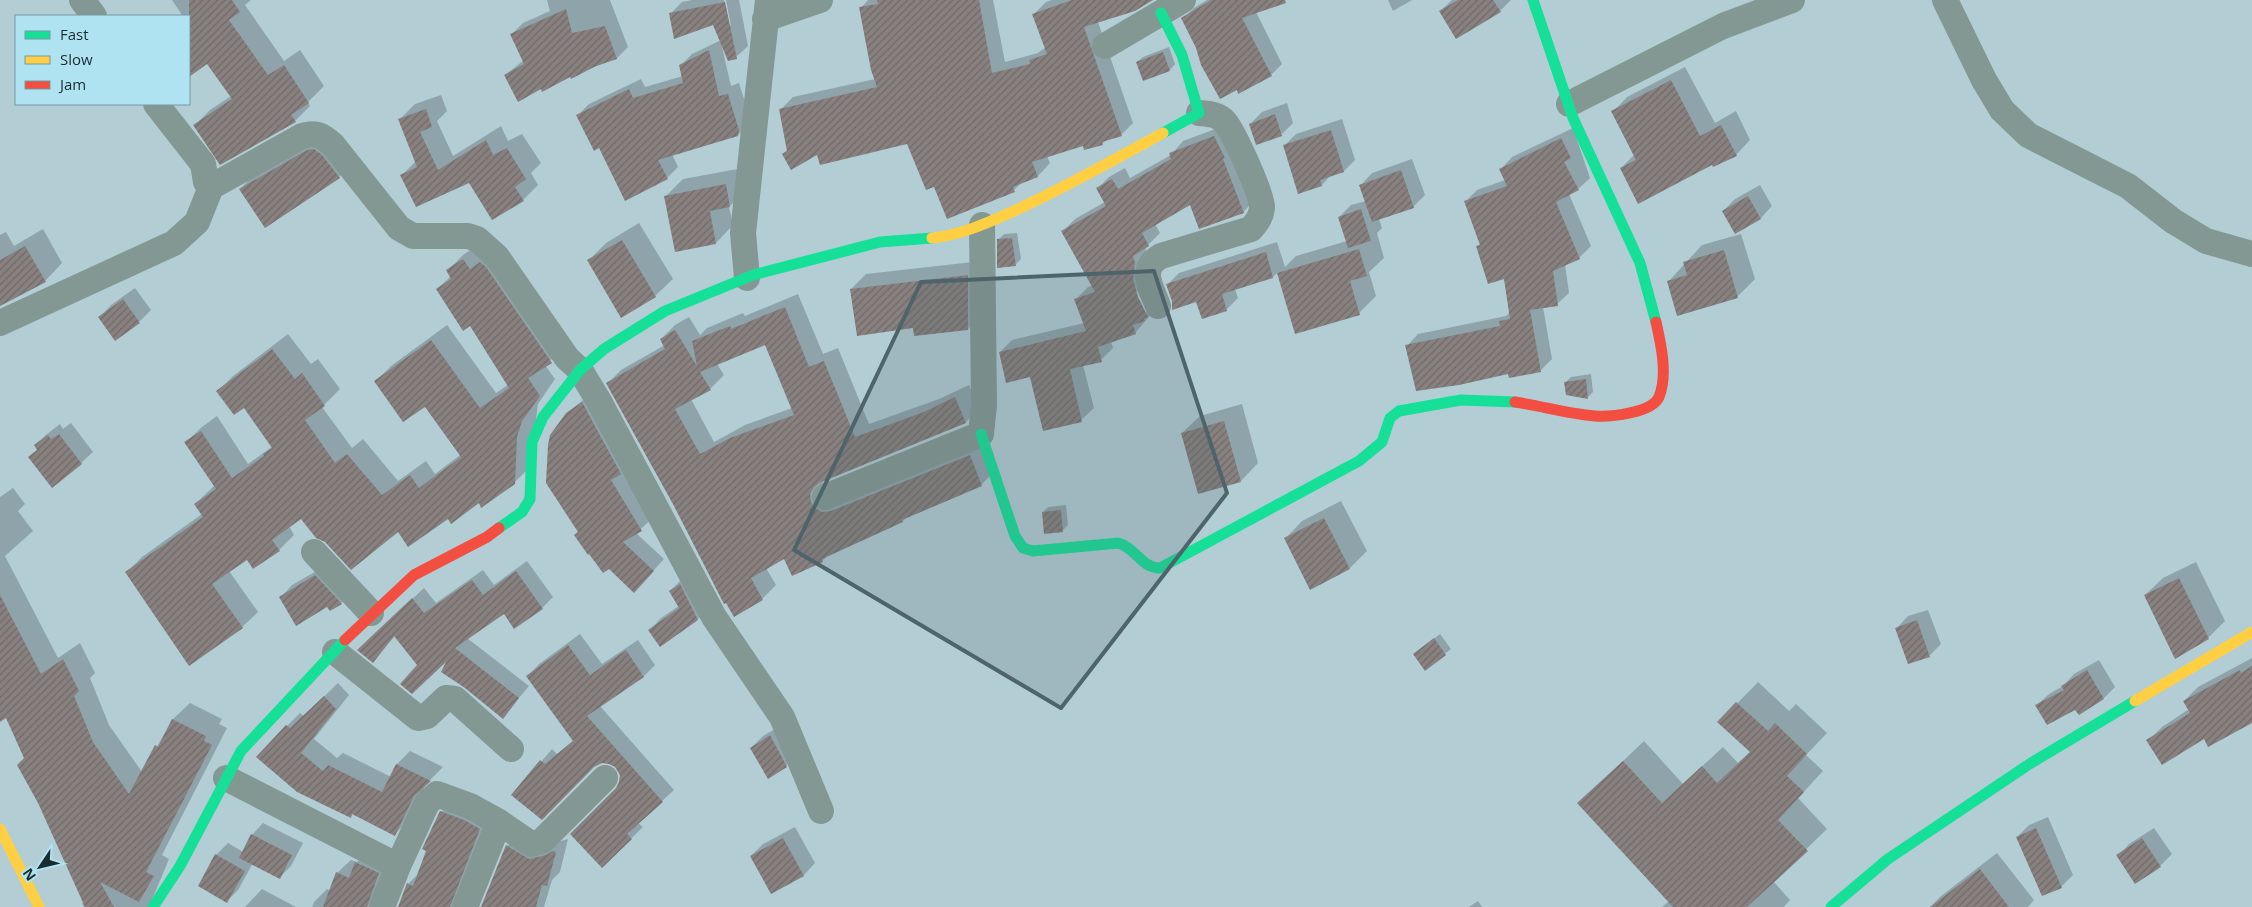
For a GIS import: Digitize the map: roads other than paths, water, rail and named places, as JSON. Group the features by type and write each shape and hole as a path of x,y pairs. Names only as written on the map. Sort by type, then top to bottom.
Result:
{"main road":[{"path":"981,434 1015,536 1023,548 1033,552 1108,543 1120,544 1125,545 1146,565 1162,568 1359,461 1384,439 1390,417 1394,413 1425,404 1483,400 1528,403 1594,416 1605,416 1640,411 1657,401 1662,389 1663,353 1640,263 1574,119 1533,0"},
{"path":"153,907 180,866 241,751 295,692 352,631 414,575 487,537 522,512 530,499 532,442 536,430 543,417 580,370 604,350 665,312 747,278 880,242 951,236 982,225 1070,185 1199,113 1182,55 1161,13"},
{"path":"1831,907 1888,859 2031,763 2252,632"},
{"path":"0,829 39,907"}],"street":[{"path":"82,0 93,15"},
{"path":"747,278 742,233 766,9 820,0"},
{"path":"1105,46 1183,0"},
{"path":"1568,104 1723,26 1792,0"},
{"path":"1945,0 1984,80 2002,110 2028,135 2128,186 2173,221 2206,241 2252,254"},
{"path":"157,105 203,164 206,182 210,187"},
{"path":"1158,306 1147,277 1148,267 1152,261 1161,256 1251,228 1259,220 1262,207 1243,152 1224,121 1215,115 1199,113"},
{"path":"0,323 174,243 197,222 210,187 302,136 314,133 320,134 333,145 398,228 406,234 413,236 468,236 477,238 497,257 567,358 580,370 605,412 714,617 782,717 821,811"},
{"path":"825,497 981,434 984,406 982,225"},
{"path":"314,552 371,613"},
{"path":"334,652 418,718 427,716 446,698 455,699 511,748"},
{"path":"226,778 398,866"},
{"path":"382,907 398,866 427,803 437,794 470,806 499,822 531,844 542,841 605,778"},
{"path":"465,907 499,822"}]}
